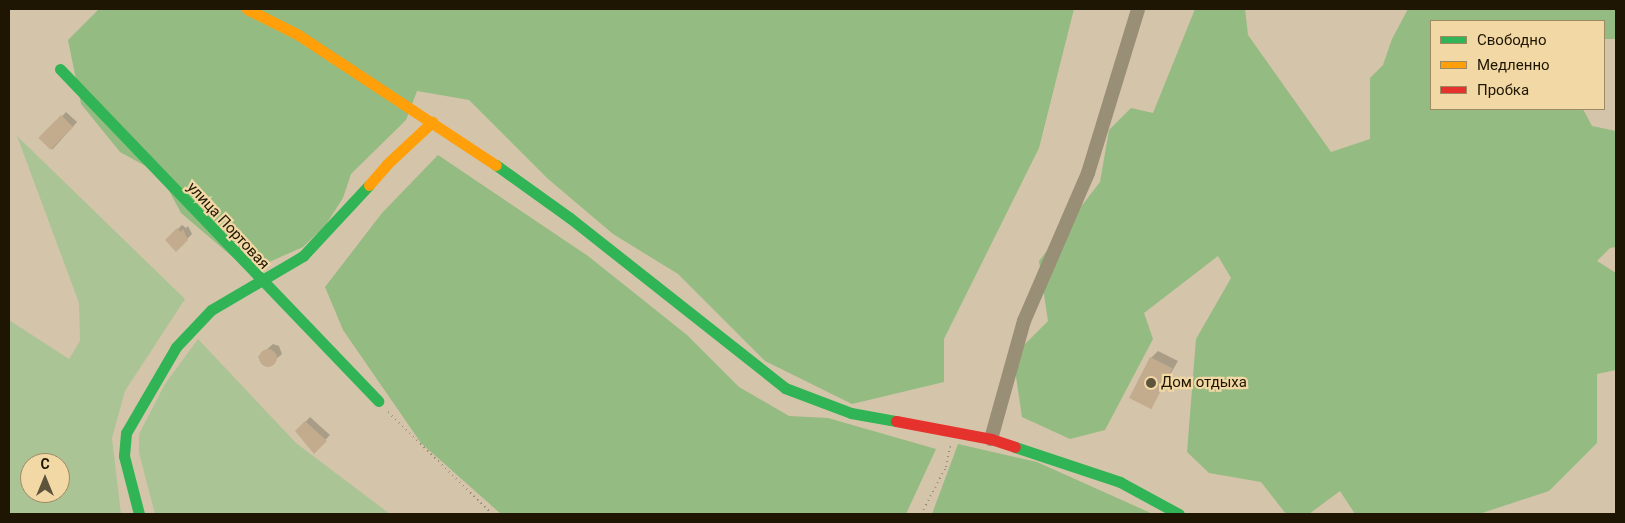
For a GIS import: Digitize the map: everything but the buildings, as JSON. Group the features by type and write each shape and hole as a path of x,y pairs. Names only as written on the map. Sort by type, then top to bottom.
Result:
{"street":[{"path":"247,9 297,34 432,122 570,218 785,388 850,413 991,439 1120,482 1179,514"},
{"path":"991,439 1024,321 1088,173 1138,9"},
{"name":"улица Портовая","path":"60,69 259,280 378,401"},
{"path":"139,514 124,456 126,433 140,405 176,347 211,310 259,280 304,256 355,203 387,164 432,122"}],"path":[{"path":"378,401 426,452 492,514"},
{"path":"921,514 946,467 953,432"}],"green space":[{"path":"99,9 1074,9 1039,148 944,339 944,382 852,404 765,361 678,274 613,234 547,178 469,100 417,91 406,120 351,174 343,198 325,226 303,247 249,271 181,213 160,174 120,152 81,104 68,40"},
{"path":"1195,9 1245,9 1248,35 1331,152 1370,139 1370,78 1383,65 1392,39 1408,9 1616,9 1616,39 1605,39 1605,20 1430,20 1430,110 1584,110 1592,126 1616,131 1616,247 1610,248 1597,261 1616,273 1616,370 1597,374 1597,443 1549,491 1479,514 1355,514 1340,491 1309,514 1286,514 1261,482 1209,473 1187,452 1196,339 1231,278 1218,256 1144,313 1153,339 1105,430 1070,439 1022,417 1013,356 1048,321 1039,261 1100,182 1109,130 1131,108 1153,113"},
{"path":"17,136 185,299 125,391 112,438 121,514 9,514 9,320 69,359 80,341 79,303"},
{"path":"438,155 588,256 687,335 739,387 789,416 828,418 936,449 906,514 501,514 421,443 343,330 325,287 382,213"},
{"path":"198,339 296,443 390,514 155,514 139,453 139,434 165,384"},
{"path":"958,444 1037,462 1153,514 932,514"}],"traffic: fast":[{"path":"60,69 378,401"},
{"path":"496,165 570,218 785,388 851,413 896,421"},
{"path":"139,514 124,456 126,433 176,347 211,310 303,256 369,185"},
{"path":"1015,447 1120,482 1179,514"}],"traffic: slow":[{"path":"247,9 297,34 496,165"},
{"path":"369,185 387,164 432,122"}],"traffic: jam":[{"path":"896,421 991,439 1015,447"}],"place":[{"name":"Дом отдыха","path":"1151,383"}]}
